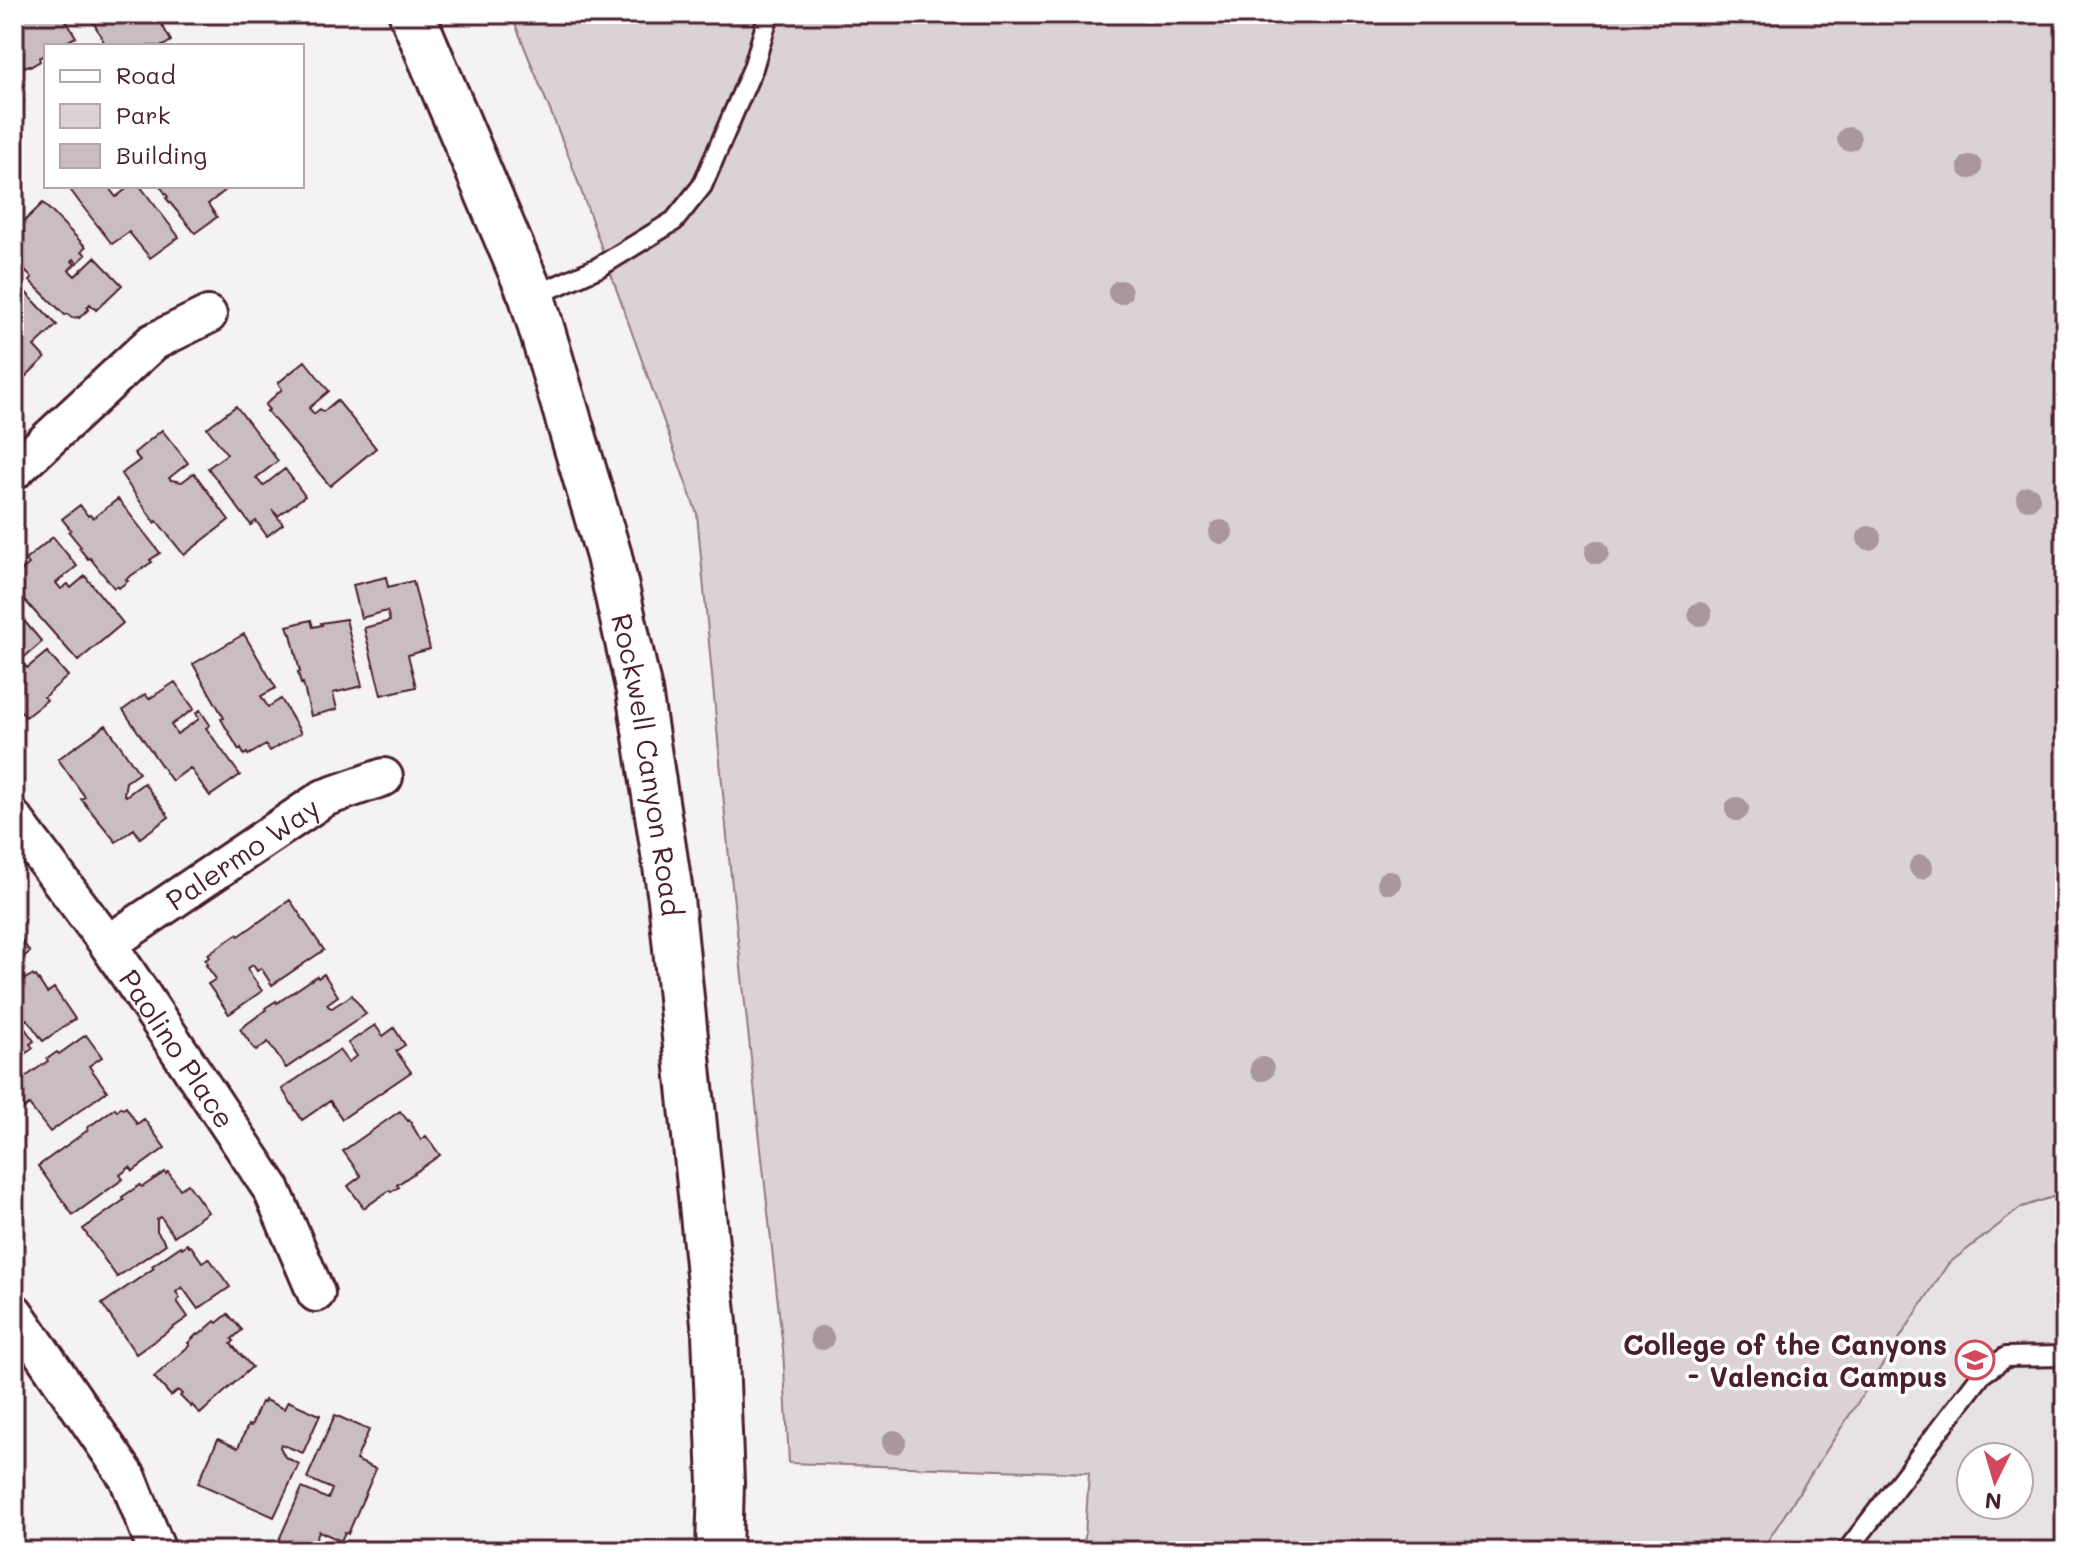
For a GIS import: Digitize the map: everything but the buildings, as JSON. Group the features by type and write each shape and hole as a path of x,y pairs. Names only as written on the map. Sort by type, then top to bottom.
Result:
{"street":[{"name":"Rockwell Canyon Road","path":"412,14 532,297 609,556 639,691 669,884 715,1333 721,1483 719,1551"},
{"path":"14,471 153,342 208,315"},
{"name":"Palermo Way","path":"108,944 324,798 384,777"},
{"name":"Paolino Place","path":"14,819 108,944 272,1190 316,1293"},
{"path":"14,1312 128,1478 157,1551"}],"lane":[{"path":"532,297 599,267 674,221 702,186 753,68 769,14"},
{"path":"1847,1551 1982,1374 2006,1357 2065,1356"}],"shaded area":[{"name":"College of the Canyons - Valencia Campus","path":"2065,1193 2065,1551 1761,1551 1948,1264 2022,1207"}],"green space":[{"path":"511,14 2065,14 2065,1193 2022,1207 1948,1264 1761,1551 1084,1551 1089,1473 789,1463 783,1349 729,858 697,514 569,157"}],"place":[{"name":"College of the Canyons - Valencia Campus","path":"1975,1360"}]}
